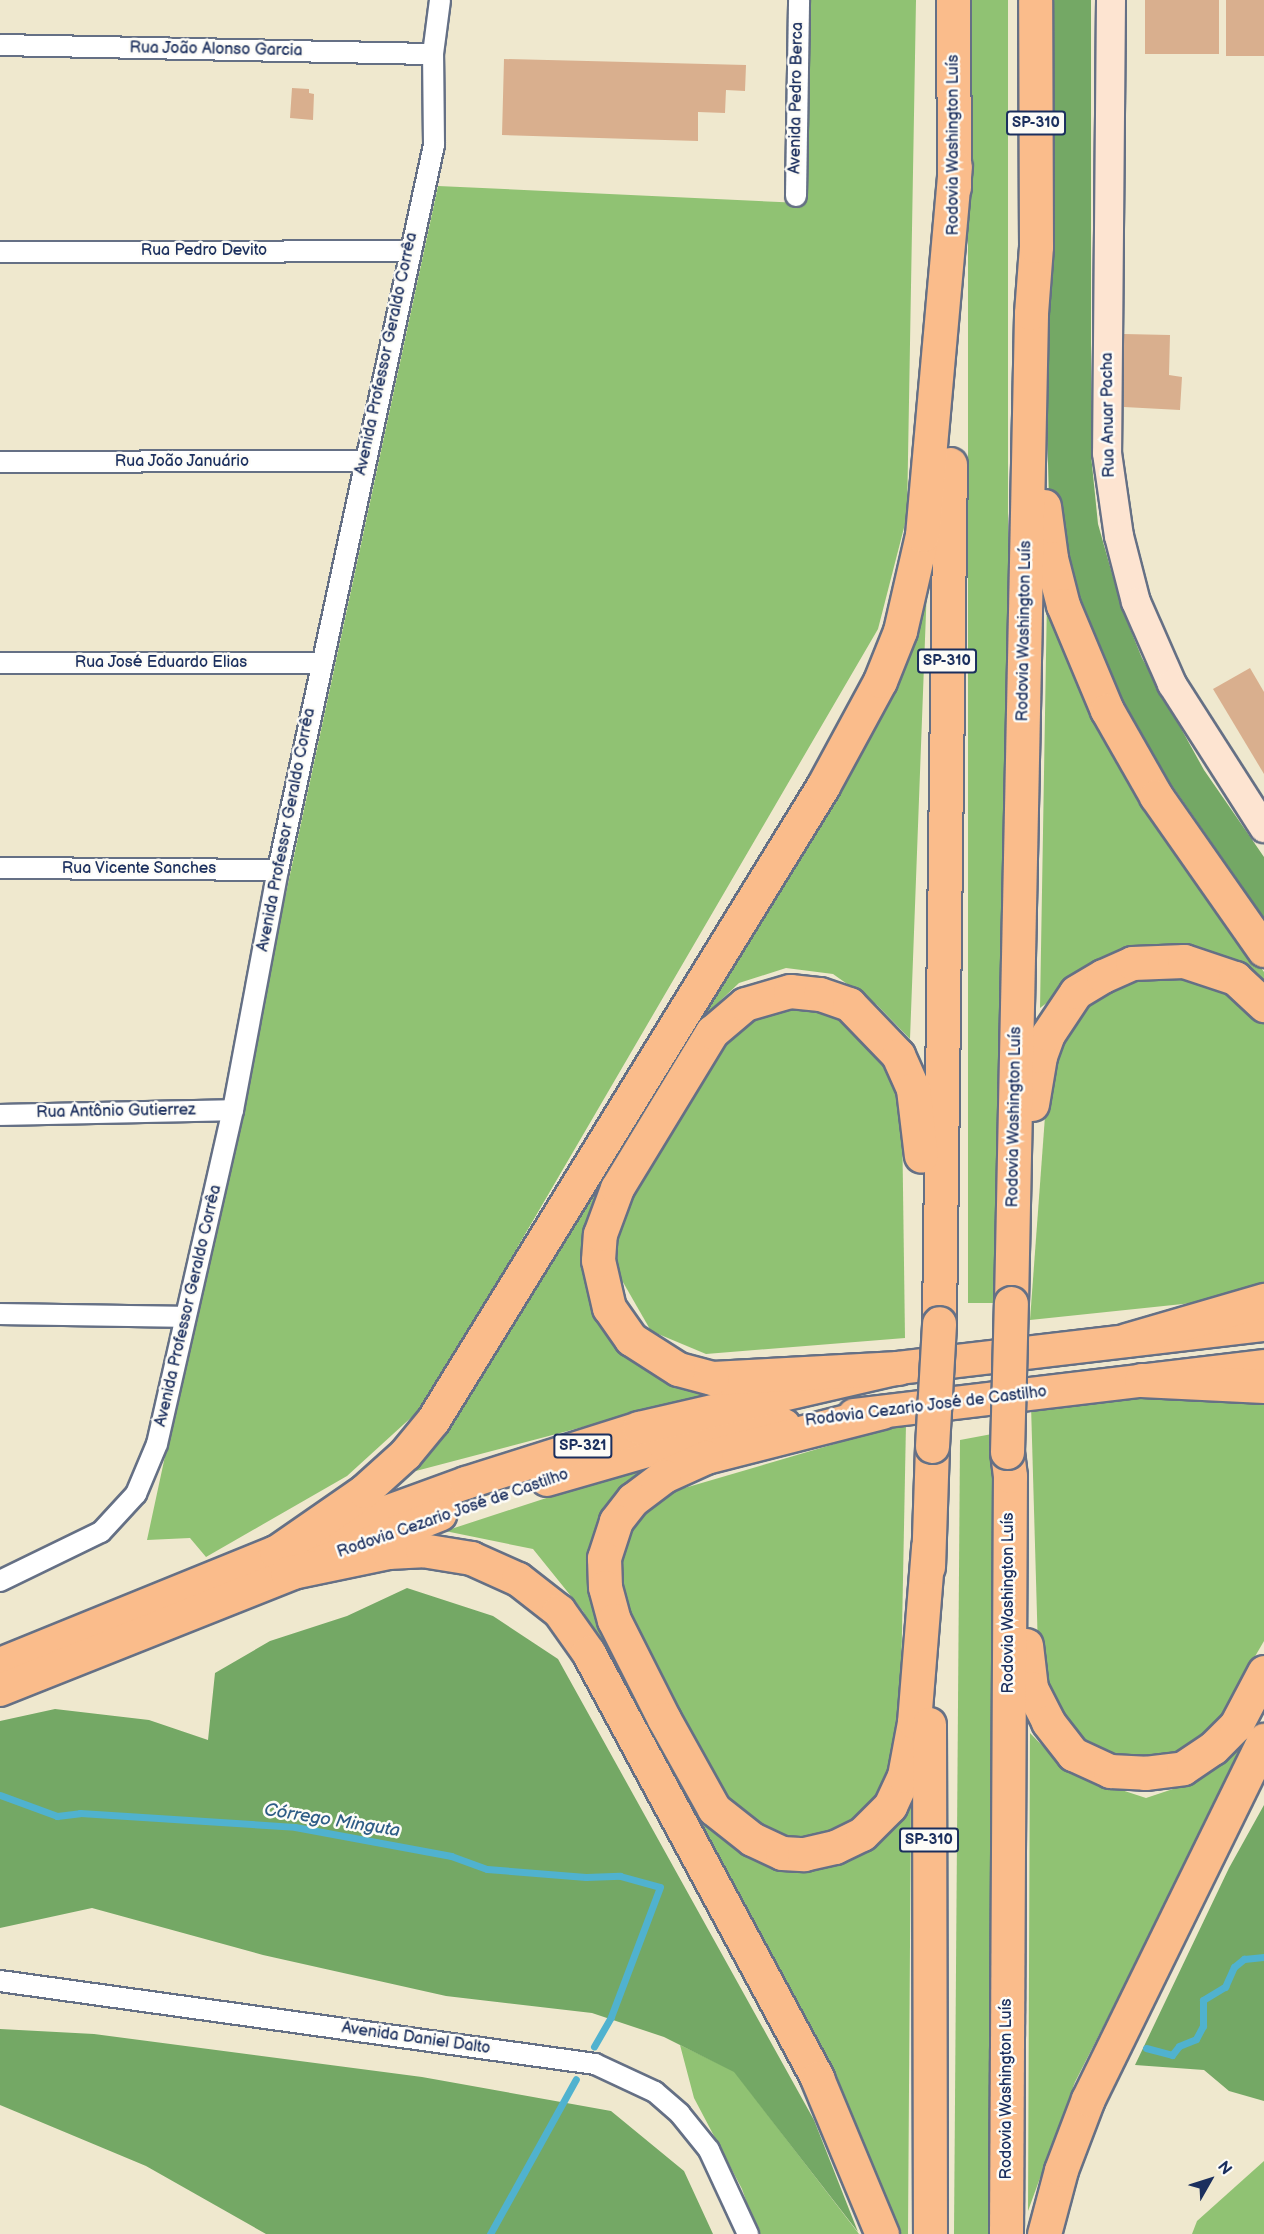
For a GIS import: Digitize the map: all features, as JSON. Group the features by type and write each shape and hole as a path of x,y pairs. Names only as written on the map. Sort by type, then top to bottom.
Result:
{"highway":[{"name":"Rodovia Washington Luís","path":"930,2234 928,1547 938,1313 955,165 953,0"},
{"name":"Rodovia Washington Luís","path":"1006,2234 1008,1464 1031,313 1036,246 1035,0"},
{"path":"281,1562 405,1454 433,1420 828,777 880,681 900,631 922,535 955,165"},
{"path":"1036,246 1044,506 1051,558 1063,605 1088,670 1127,748 1264,950"},
{"path":"1012,1237 1040,1056 1048,1034 1076,992 1132,963 1184,961 1234,978 1264,1005"},
{"path":"898,1368 712,1378 678,1369 654,1356 631,1339 609,1308 598,1260 605,1212 712,1032 745,1004 790,990 820,994 849,1004 898,1055 914,1089 938,1313"},
{"path":"1126,1340 1264,1300"},
{"path":"1141,1380 1264,1386"},
{"path":"882,1412 706,1457 664,1476 633,1499 616,1521 604,1558 605,1587 614,1620 664,1719 714,1809 752,1839 782,1853 804,1854 836,1847 862,1834 890,1806 904,1776 914,1722 928,1547"},
{"path":"1008,1464 1031,1688 1048,1722 1074,1754 1110,1771 1145,1773 1183,1768 1213,1748 1236,1725 1264,1672"},
{"path":"281,1562 422,1550 471,1558 518,1579 560,1611 588,1652 817,2078 882,2234"},
{"path":"1044,2234 1061,2170 1088,2099 1264,1740"}],"main road":[{"name":"Rodovia Cezario José de Castilho","path":"0,1690 281,1562 466,1483 639,1428 898,1368 1264,1325"},
{"name":"Rodovia Cezario José de Castilho","path":"0,1664 281,1562 665,1446 739,1431 1264,1366"}],"street":[{"name":"Avenida Professor Geraldo Corrêa","path":"0,1581 100,1532 136,1494 157,1444 184,1317 233,1110 278,870 321,663 408,251 434,145 433,54 440,0"},
{"name":"Avenida Pedro Berca","path":"796,196 799,0"},
{"name":"Rua Anuar Pacha","path":"1111,0 1107,453 1119,536 1136,602 1172,684 1264,828"},
{"name":"Rua João Alonso Garcia","path":"0,45 433,54"},
{"name":"Rua Pedro Devito","path":"0,252 408,251"},
{"name":"Rua João Januário","path":"0,462 364,462"},
{"name":"Rua José Eduardo Elias","path":"0,663 321,663"},
{"name":"Rua Vicente Sanches","path":"0,868 278,870"},
{"name":"Rua Antônio Gutierrez","path":"0,1115 233,1110"},
{"path":"0,1314 184,1317"},
{"name":"Avenida Daniel Dalto","path":"0,1981 595,2064 656,2092 680,2114 710,2150 748,2234"}],"green space":[{"path":"806,0 916,0 907,516 878,629 426,1404 347,1476 206,1557 190,1538 147,1540 438,186 802,203"},
{"path":"968,0 1008,0 1008,1303 968,1303"},
{"path":"1051,0 1091,0 1091,455 1098,524 1122,609 1142,658 1204,770 1264,857 1264,918 1121,712 1086,638 1049,500 1044,317"},
{"path":"927,586 910,1039 877,1005 833,974 786,968 739,983 700,1020 593,1205 582,1246 589,1294 608,1333 632,1361 704,1395 412,1472 866,731"},
{"path":"1047,597 1118,760 1264,972 1264,993 1251,975 1084,975 1040,1008"},
{"path":"1150,973 1213,976 1264,1020 1264,1289 1221,1300 1030,1320 1049,1062 1072,1011 1111,982"},
{"path":"781,994 833,1002 890,1059 902,1115 905,1338 706,1354 651,1331 616,1270 616,1208 731,1020"},
{"path":"1158,1394 1264,1396 1264,1641 1211,1732 1172,1758 1133,1761 1092,1748 1058,1711 1038,1650 1031,1405"},
{"path":"906,1423 900,1735 894,1772 877,1802 854,1825 824,1839 790,1842 724,1805 621,1612 616,1568 628,1522 664,1494"},
{"path":"992,1434 991,2234 954,2234 960,1440"},
{"path":"651,1464 607,1515 593,1561 708,1822 774,1862 911,1799 908,2234 892,2234 817,2060 583,1611 533,1549 445,1531"},
{"path":"407,1588 493,1616 558,1659 814,2120 858,2232 734,2072 664,2037 592,2013 446,1996 263,1955 92,1908 0,1928 0,1721 55,1709 149,1720 208,1740 215,1673 270,1641 347,1616"},
{"path":"1264,1692 1264,1711 1075,2082 1028,2211 1030,1733 1057,1761 1094,1781 1146,1798 1191,1783 1233,1752"},
{"path":"1264,1805 1264,2101 1229,2091 1204,2070 1135,2065 1229,1868"},
{"path":"0,2029 94,2034 422,2077 611,2111 684,2171 713,2234 266,2234 146,2166 0,2105"},
{"path":"680,2045 734,2071 859,2234 758,2234 742,2189 694,2098"},
{"path":"1264,2161 1264,2234 1192,2234 1197,2221"}],"building":[{"path":"1145,0 1219,0 1219,54 1145,54"},
{"path":"1226,0 1264,0 1264,56 1226,56"},
{"path":"504,59 746,65 745,91 726,90 725,113 698,112 698,141 502,135"},
{"path":"292,88 309,89 309,93 314,94 313,120 290,118"},
{"path":"1124,334 1170,335 1169,375 1182,377 1180,410 1124,407"},
{"path":"1250,668 1264,692 1264,774 1213,689"}],"waterway":[{"name":"Córrego Minguta","path":"0,1795 57,1816 80,1813 295,1827 451,1856 487,1869 586,1877 620,1876 660,1887 611,2017 594,2047"},
{"name":"Córrego Minguta","path":"1146,2048 1172,2055 1179,2046 1196,2039 1203,2026 1203,2000 1225,1987 1234,1967 1244,1959 1264,1957"},
{"path":"490,2234 576,2079"}]}
